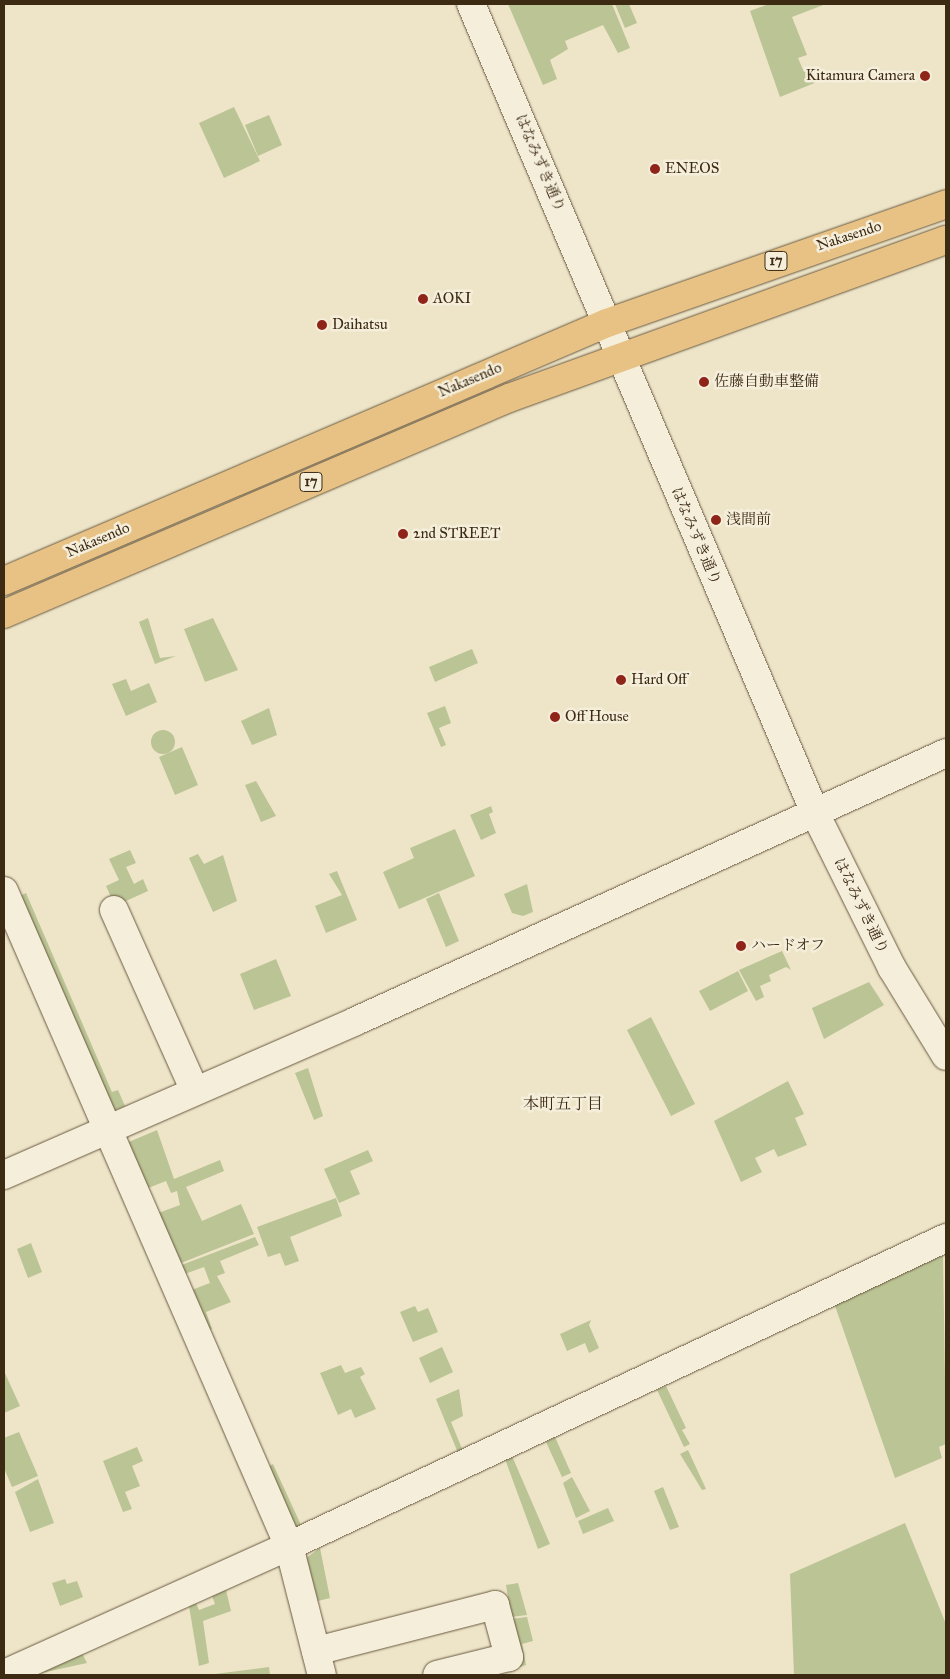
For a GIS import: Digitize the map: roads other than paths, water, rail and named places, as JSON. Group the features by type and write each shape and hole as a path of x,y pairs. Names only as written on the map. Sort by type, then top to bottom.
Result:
{"highway":[{"name":"Nakasendo","path":"4,581 607,323 946,204"},
{"name":"Nakasendo","path":"4,614 620,354 946,240"}],"street":[{"name":"はなみずき通り","path":"472,4 815,812 892,968 946,1056"},
{"path":"4,1175 108,1131 946,753"},
{"path":"4,891 289,1546 319,1663 495,1605 509,1657 437,1675"},
{"path":"114,910 195,1091"},
{"path":"4,1674 289,1546 946,1238"}],"place":[{"name":"Kitamura Camera","path":"925,76"},
{"name":"ENEOS","path":"655,169"},
{"name":"AOKI","path":"423,299"},
{"name":"Daihatsu","path":"322,325"},
{"name":"佐藤自動車整備","path":"704,382"},
{"name":"浅間前","path":"716,520"},
{"name":"2nd STREET","path":"403,534"},
{"name":"Hard Off","path":"621,680"},
{"name":"Off House","path":"555,717"},
{"name":"ハードオフ","path":"741,946"}],"district":[{"name":"本町五丁目","path":"563,1104"}]}
